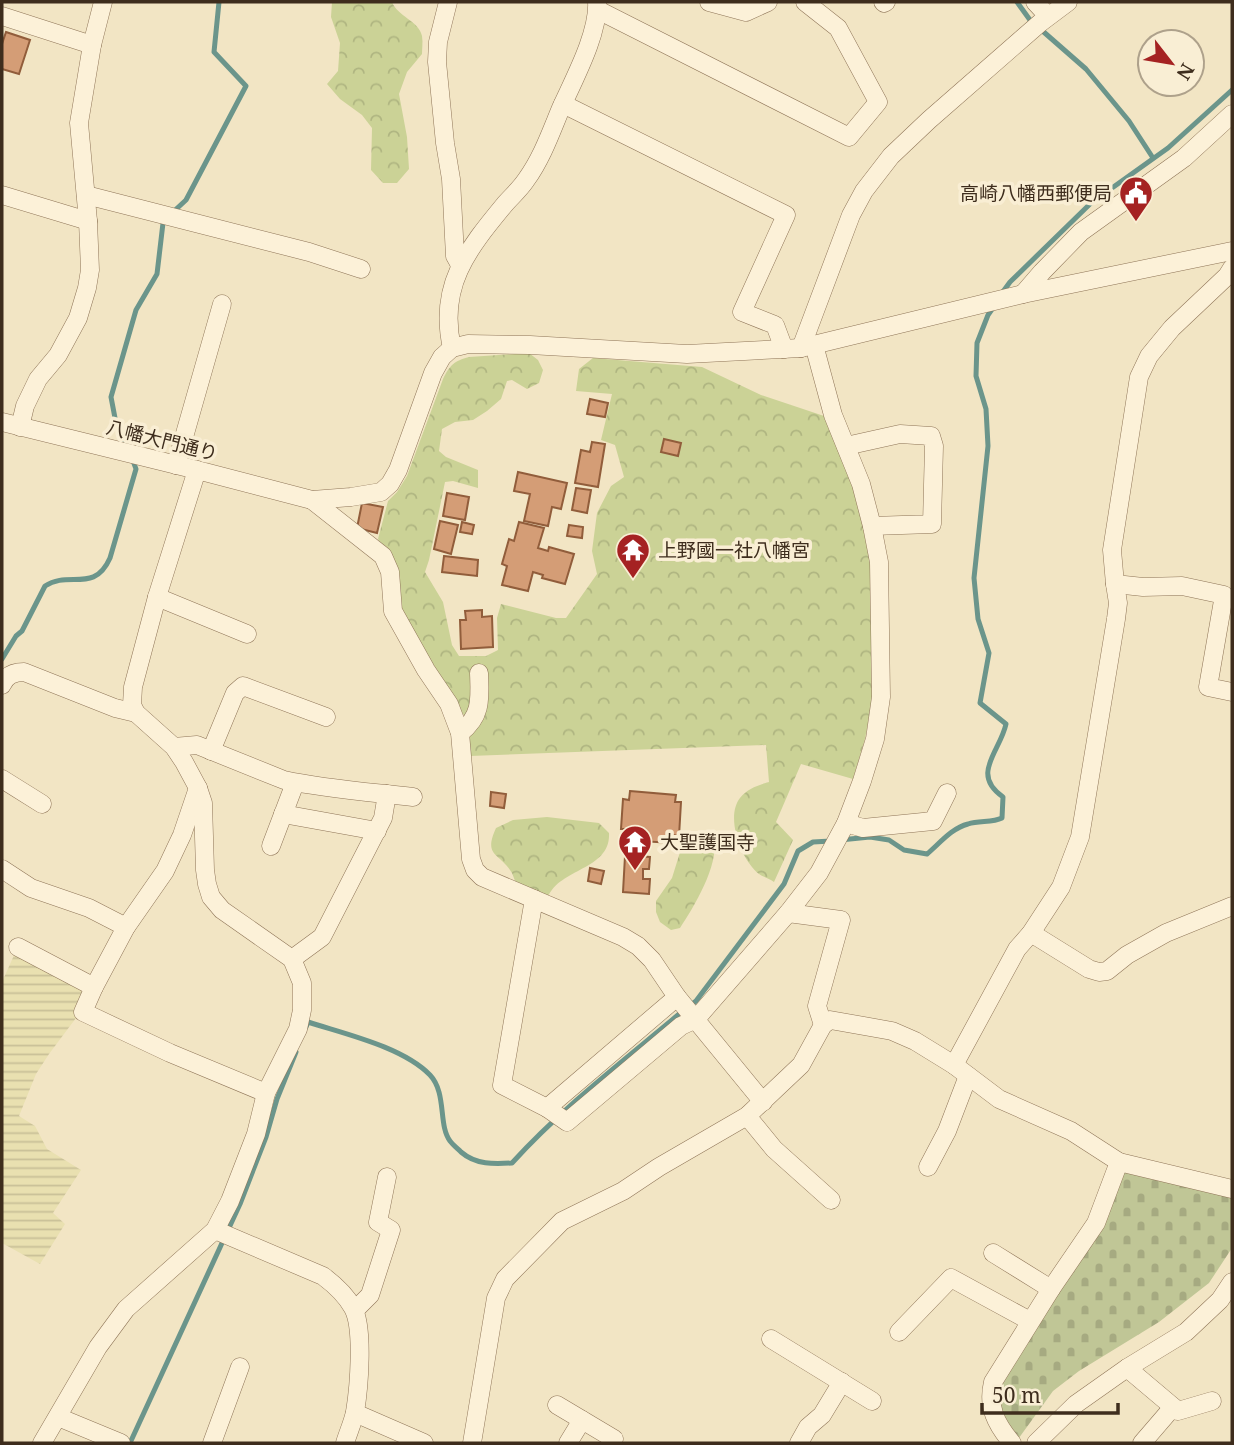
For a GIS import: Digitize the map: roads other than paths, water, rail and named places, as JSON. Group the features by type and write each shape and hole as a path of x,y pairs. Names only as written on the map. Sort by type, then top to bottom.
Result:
{"street":[{"path":"20,427 25,406 38,379 58,355 78,318 88,288 88,221 79,123 92,45 103,2"},
{"path":"448,2 438,42 437,62 451,179 455,256 460,265"},
{"path":"709,2 746,12 768,2"},
{"path":"452,348 447,329 455,276 489,224 526,180 541,153 588,45 597,6 849,137 878,102 838,28 805,2"},
{"path":"1035,2 1048,16"},
{"path":"800,347 844,232 864,191 891,156 1048,16 1068,2"},
{"path":"2,16 92,45"},
{"path":"534,899 502,1085 547,1108 566,1122 681,1026 696,1019 819,873 846,823 862,781 875,739 881,698 879,573 872,526 861,484 833,415 800,347 775,325 742,312 786,215 563,104"},
{"path":"1023,294 1081,232 1184,158 1232,114"},
{"path":"2,195 88,221"},
{"path":"86,195 309,252 361,269"},
{"path":"312,500 381,492 390,484 398,470 433,373 452,348 468,344 530,345 687,354 800,347 1023,294 1232,251"},
{"path":"928,1167 947,1131 961,1071 1017,949 1031,933 1061,887 1080,837 1116,619 1118,603 1112,550 1139,377 1159,343 1232,268"},
{"path":"176,465 222,304"},
{"name":"八幡大門通り","path":"2,422 312,500"},
{"path":"846,446 900,434 931,436 932,524 872,526"},
{"path":"41,1443 98,1347 126,1309 215,1230 230,1201 251,1146 266,1093 298,1029 302,1010 302,983 292,959 222,910 211,897 206,884 203,803 198,788 174,747 136,713 132,705 133,687 157,597 197,470"},
{"path":"312,500 383,556 390,572 393,611 426,670 449,704 460,733 471,859 475,870 482,877 623,937 638,946 652,960 677,998 763,1102"},
{"path":"1115,584 1182,586 1224,595 1208,687 1232,692"},
{"path":"157,597 247,634"},
{"path":"2,685 10,674 24,672 115,708 136,713"},
{"path":"460,733 477,712 480,702 480,673"},
{"path":"211,751 235,693 243,685 326,717"},
{"path":"174,747 197,745 295,783 413,797"},
{"path":"2,779 42,804"},
{"path":"271,846 295,783"},
{"path":"198,788 182,835 165,871 126,927 83,1012 170,1053 266,1093"},
{"path":"846,823 863,828 933,821 947,793"},
{"path":"292,959 322,937 383,818 387,794"},
{"path":"283,814 377,831"},
{"path":"2,869 31,888 89,908 126,927"},
{"path":"1031,933 1089,969 1107,971 1127,955 1166,933 1232,906"},
{"path":"788,913 841,920 817,1006 823,1025"},
{"path":"19,947 94,987"},
{"path":"547,1108 677,998"},
{"path":"472,1443 496,1298 505,1279 562,1221 623,1191 747,1116 801,1065 823,1025 830,1020 892,1031 915,1041 999,1099 1071,1131 1119,1162 1232,1189"},
{"path":"747,1116 774,1149 831,1200"},
{"path":"1012,1443 995,1420 990,1395 993,1382 1030,1321 1096,1223 1119,1162"},
{"path":"355,1310 370,1295 391,1230 377,1222 387,1177"},
{"path":"215,1230 323,1276 337,1286 355,1310 359,1327 359,1362 355,1413 345,1443"},
{"path":"993,1253 1051,1289"},
{"path":"900,1332 951,1278 1030,1321"},
{"path":"1036,1443 1076,1404 1126,1368 1226,1304 1232,1282"},
{"path":"771,1339 872,1401"},
{"path":"212,1443 240,1367"},
{"path":"1126,1368 1178,1411 1212,1401"},
{"path":"799,1443 807,1427 822,1415 842,1382"},
{"path":"557,1405 614,1439"},
{"path":"1142,1443 1173,1407"},
{"path":"355,1413 424,1443"},
{"path":"58,1417 121,1443"},
{"path":"568,1443 582,1420"}],"waterway":[{"path":"172,213 186,200 246,86 214,52 219,2"},
{"path":"1017,2 1030,20 1086,69 1129,121 1153,158"},
{"path":"1002,293 1091,203 1168,148 1232,90"},
{"path":"128,449 115,418 111,397 136,310 157,274 165,220"},
{"path":"840,840 870,837 889,840 904,850 927,854 951,832 962,826 1002,818 1003,797 993,788 988,771 1006,724 980,703 989,653 978,619 974,578 988,446 986,409 976,376 977,343 995,305"},
{"path":"2,659 22,631 45,586 63,580 89,578 104,569 110,558 136,469 132,458"},
{"path":"306,1027 308,1022 356,1037 389,1049 419,1065 430,1075 439,1091 444,1126 450,1141 461,1152 479,1161 512,1163 572,1104 696,1001 784,884 798,851 813,842 831,841"},
{"path":"130,1443 240,1204 296,1052"}],"place":[{"name":"高崎八幡西郵便局","path":"1136,223"},
{"name":"上野國一社八幡宮","path":"633,580"},
{"name":"大聖護国寺","path":"635,872"}]}
